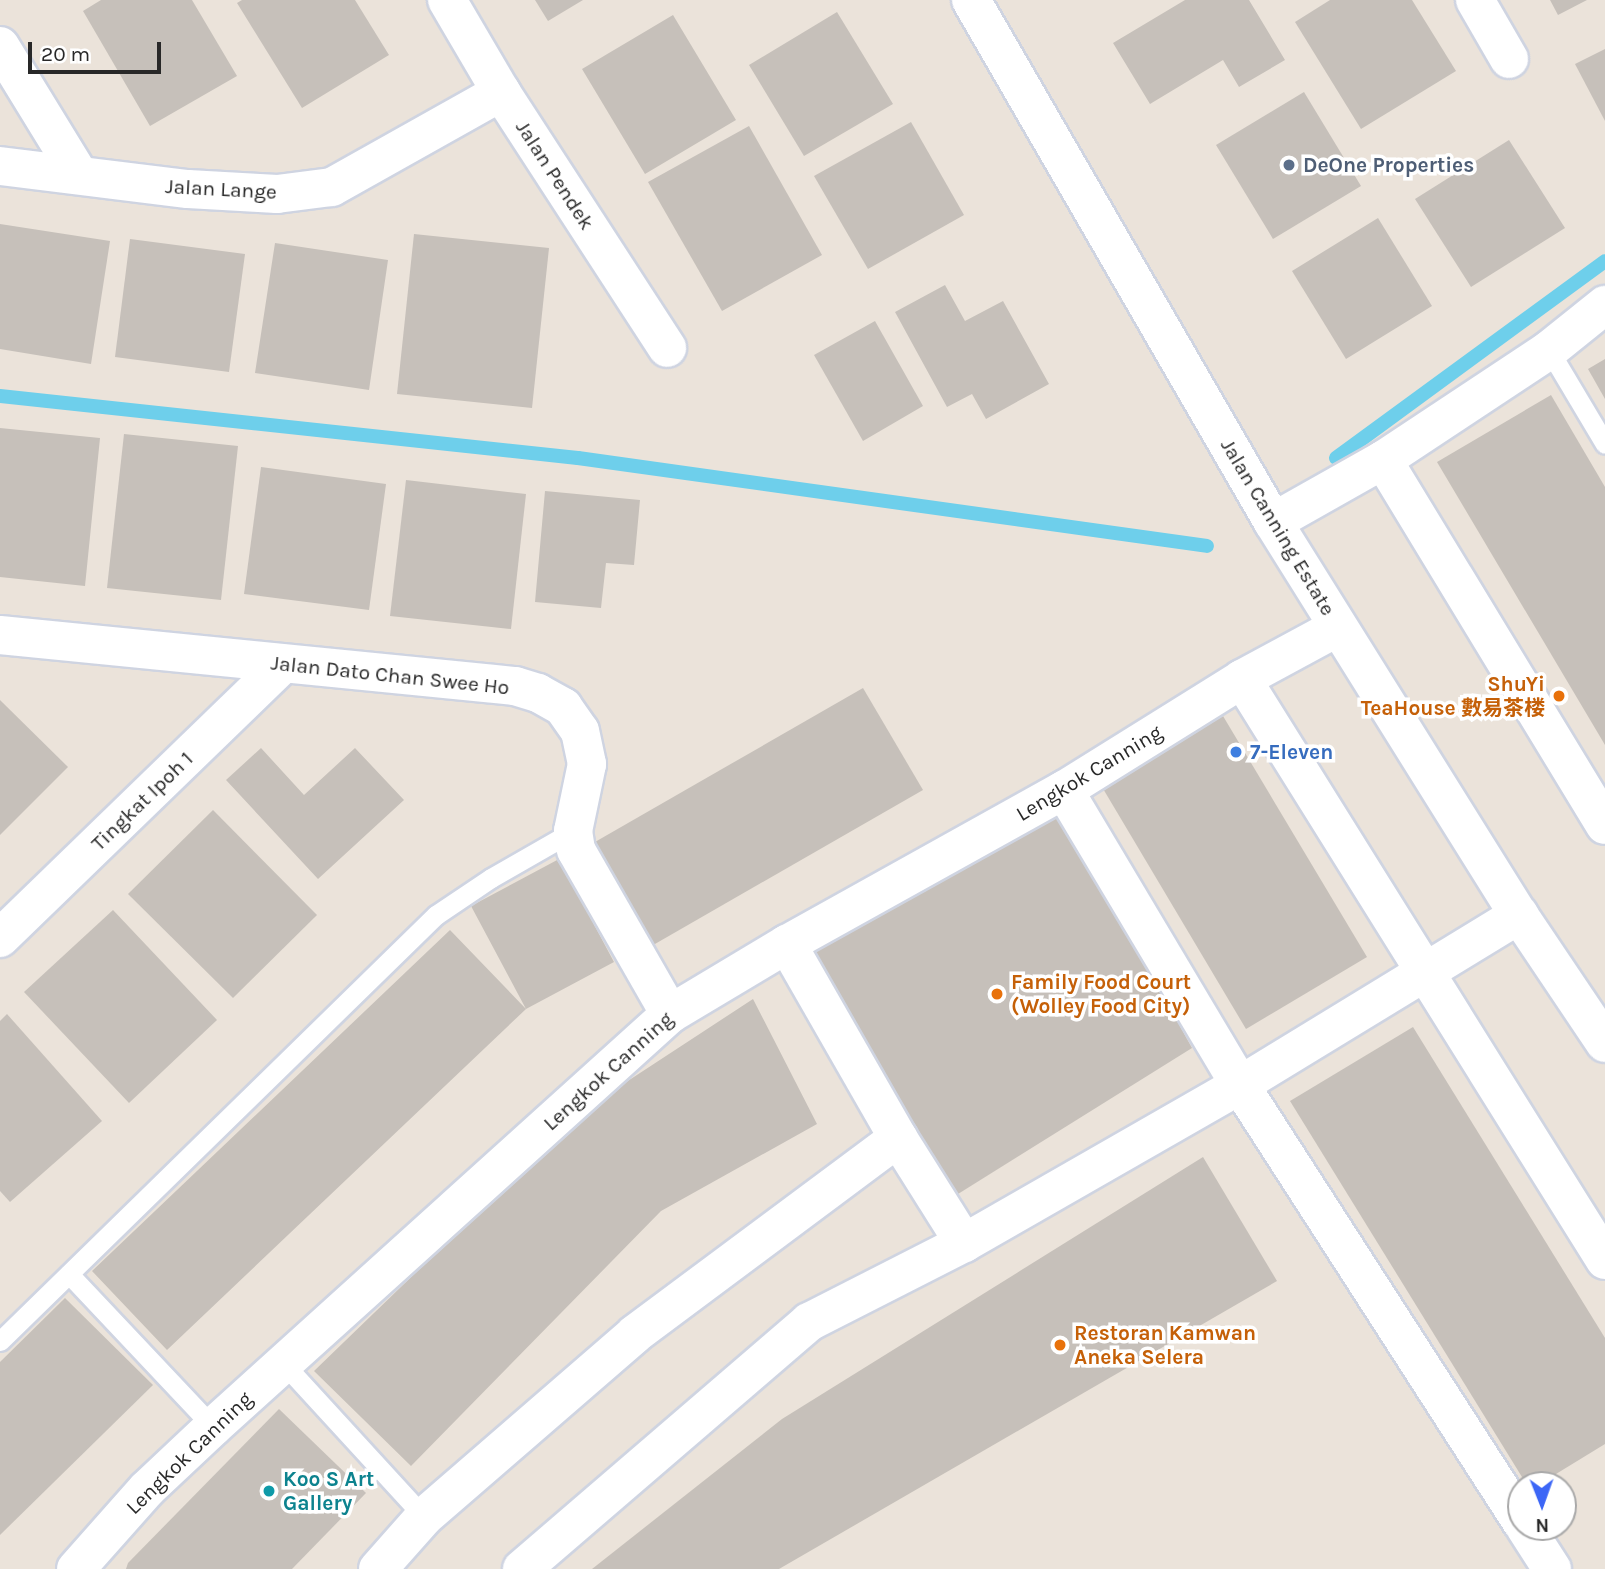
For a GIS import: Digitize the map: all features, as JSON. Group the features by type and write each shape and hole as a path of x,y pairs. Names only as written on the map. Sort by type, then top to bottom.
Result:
{"street":[{"name":"Jalan Pendek","path":"446,0 501,92 667,348"},
{"path":"1475,0 1509,59"},
{"name":"Jalan Canning Estate","path":"980,2 1273,522 1519,915 1605,1043"},
{"path":"0,46 79,175"},
{"name":"Jalan Lange","path":"0,166 188,189 277,194 332,187 501,92"},
{"path":"1273,522 1384,460 1549,350 1605,305"},
{"path":"1384,460 1605,825"},
{"name":"Lengkok Canning","path":"76,1569 147,1489 213,1427 670,1014 787,944 1064,790 1242,679 1338,627"},
{"name":"Jalan Dato Chan Swee Ho","path":"5,641 515,686 547,698 563,707 580,731 587,764 573,831 580,859 670,1014"},
{"name":"Tingkat Ipoh 1","path":"0,938 283,664"},
{"path":"1242,679 1605,1260"},
{"path":"1064,790 1240,1085 1507,1499"},
{"path":"522,1569 809,1322 964,1243 1240,1085 1519,915"},
{"path":"787,944 898,1138 964,1243"},
{"path":"378,1569 424,1517 635,1334 898,1138"},
{"path":"1534,1541 1552,1569"}],"lane":[{"path":"1549,350 1605,444"},
{"path":"0,1341 436,915 491,878 573,831"},
{"path":"69,1273 213,1427"},
{"path":"284,1364 424,1517"}],"building":[{"path":"101,0 192,0 237,76 150,126 83,11"},
{"path":"242,0 355,0 389,55 302,108 237,3"},
{"path":"535,0 583,0 548,21"},
{"path":"1185,0 1249,0 1285,60 1239,87 1223,60 1150,104 1113,43"},
{"path":"1330,0 1412,0 1456,71 1361,129 1295,22"},
{"path":"1550,0 1587,0 1558,15"},
{"path":"837,12 893,104 804,156 749,65"},
{"path":"673,15 736,120 645,174 582,69"},
{"path":"1605,49 1605,121 1575,64"},
{"name":"DeOne Properties","path":"1304,92 1361,186 1273,239 1216,145"},
{"path":"911,122 964,215 868,269 814,176"},
{"path":"749,126 822,255 722,311 648,182"},
{"path":"1509,140 1565,228 1471,287 1415,199"},
{"path":"1378,218 1432,306 1346,359 1292,271"},
{"path":"0,224 110,241 91,364 0,349"},
{"path":"414,234 549,248 532,408 397,394"},
{"path":"130,239 245,254 229,372 115,357"},
{"path":"275,243 388,260 369,390 255,373"},
{"path":"945,285 965,321 1003,301 1049,384 986,419 972,394 947,407 895,312"},
{"path":"875,321 923,406 863,441 814,355"},
{"path":"1605,359 1605,399 1588,369"},
{"path":"1551,395 1605,487 1605,745 1437,462"},
{"path":"0,428 100,438 85,586 0,577"},
{"path":"124,434 238,446 221,600 107,588"},
{"path":"261,467 386,484 369,610 244,594"},
{"path":"406,480 526,494 511,629 390,616"},
{"path":"545,491 640,500 634,565 606,563 601,608 535,602"},
{"path":"863,688 923,790 648,948 588,846"},
{"path":"0,700 68,767 0,835"},
{"path":"1223,716 1367,957 1246,1029 1102,787"},
{"path":"261,748 304,795 355,748 404,800 318,879 226,780"},
{"name":"Family Food Court (Wolley Food City)","path":"1057,802 1192,1048 958,1194 798,941"},
{"path":"213,810 317,915 233,998 128,894"},
{"path":"559,859 614,962 526,1009 471,906"},
{"path":"113,910 217,1020 129,1103 24,992"},
{"path":"450,930 526,1009 167,1350 92,1271"},
{"path":"753,999 817,1124 661,1211 411,1466 314,1371 585,1109"},
{"path":"7,1014 102,1121 10,1202 0,1191 0,1021"},
{"path":"1413,1027 1605,1338 1605,1444 1561,1471 1518,1471 1290,1101"},
{"path":"1203,1157 1277,1281 779,1569 592,1569 782,1419"},
{"path":"65,1298 153,1385 0,1535 0,1362"},
{"path":"279,1409 366,1493 292,1569 126,1569 128,1563"}],"waterway":[{"path":"1336,458 1605,261"},
{"path":"0,396 578,458 1207,546"}],"place":[{"name":"DeOne Properties","path":"1289,165"},
{"name":"ShuYi TeaHouse 數易茶楼","path":"1559,696"},
{"name":"7-Eleven","path":"1236,752"},
{"name":"Family Food Court (Wolley Food City)","path":"997,994"},
{"name":"Restoran Kamwan Aneka Selera","path":"1060,1345"},
{"name":"Koo S Art Gallery","path":"269,1491"}]}
